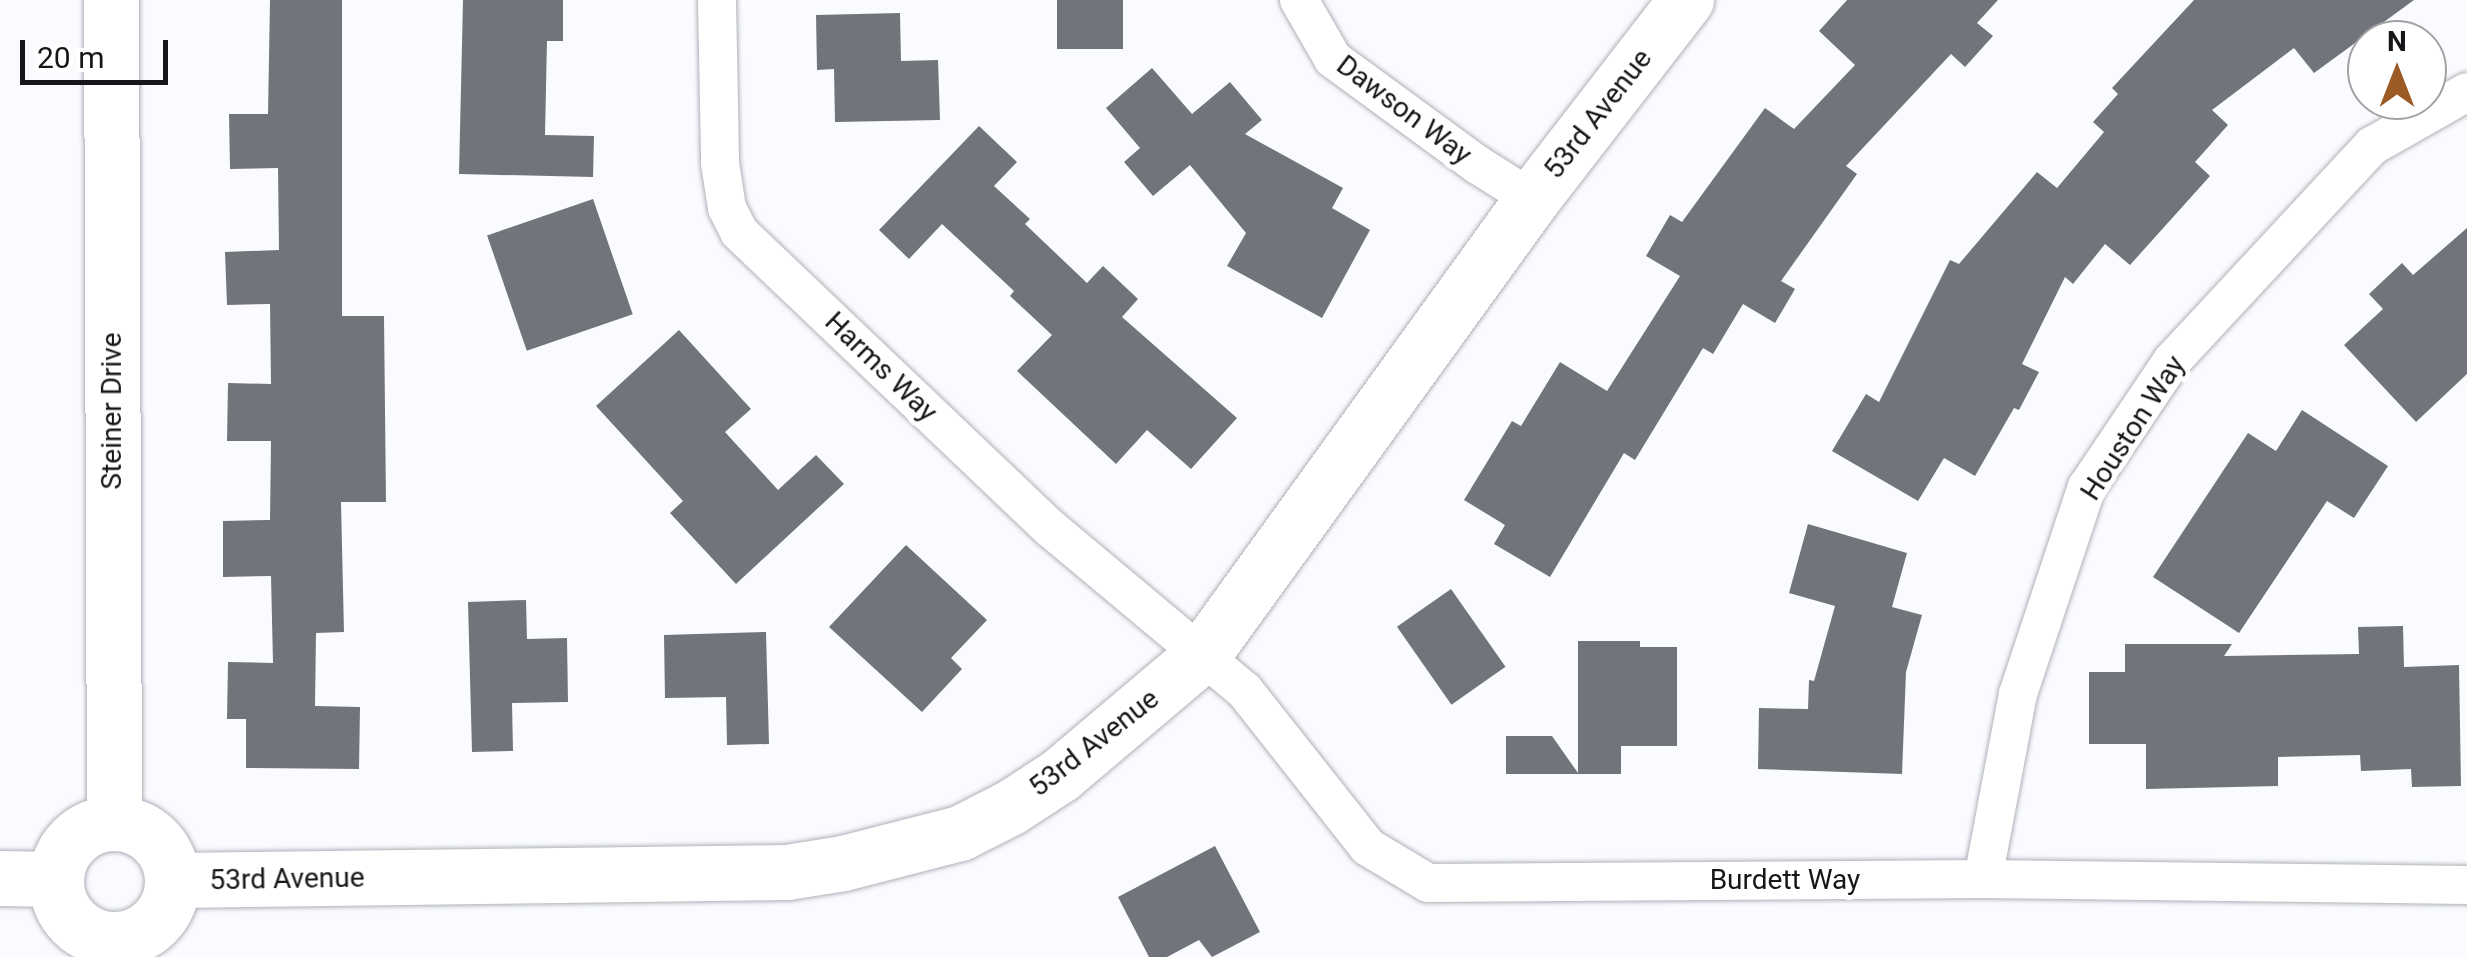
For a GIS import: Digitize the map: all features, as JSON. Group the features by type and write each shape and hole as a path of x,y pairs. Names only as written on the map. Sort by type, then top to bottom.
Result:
{"street":[{"name":"Steiner Drive","path":"110,0 114,821"},
{"name":"Harms Way","path":"717,0 720,163 728,208 739,232 1050,528 1144,610 1203,654"},
{"name":"Dawson Way","path":"1298,0 1332,60 1478,165 1532,198"},
{"name":"53rd Avenue","path":"173,880 728,875 843,863 960,833 1011,806 1060,774 1203,654 1532,198 1686,0"},
{"name":"Houston Way","path":"1982,878 2018,694 2088,486 2172,360 2372,146 2467,92"},
{"name":"Burdett Way","path":"1203,654 1244,690 1368,848 1428,883 1982,878 2467,885"},
{"path":"114,821 144,830 166,851 173,880 166,910 144,932 115,948 84,932 62,910 55,879 63,851 84,830 114,821"},
{"path":"0,878 55,879"}],"building":[{"path":"270,0 342,0 342,316 384,316 386,502 341,502 344,632 316,633 315,706 360,707 359,769 246,768 246,719 227,719 228,662 273,663 271,576 223,577 223,521 270,520 271,441 227,441 228,383 271,384 270,304 227,305 225,252 279,250 278,168 230,169 229,114 268,114"},
{"path":"463,0 563,0 563,41 547,41 545,135 594,136 593,177 459,174"},
{"path":"1057,0 1123,0 1123,49 1057,49"},
{"path":"1847,0 1998,0 1977,23 1993,36 1965,67 1951,54 1846,166 1857,174 1781,281 1795,289 1775,323 1743,304 1713,354 1703,348 1635,460 1624,453 1550,577 1494,544 1505,525 1464,500 1512,421 1521,426 1560,362 1607,391 1680,276 1646,256 1670,215 1682,222 1765,108 1794,129 1855,65 1819,31"},
{"path":"2194,0 2414,0 2387,20 2347,20 2347,49 2314,73 2294,48 2212,110 2228,125 2195,162 2210,176 2130,265 2105,244 2073,284 2065,277 2022,364 2039,372 1975,476 1944,458 1918,501 1832,451 1866,394 1879,402 1950,260 1959,264 2037,172 2057,188 2104,132 2093,122 2118,94 2112,88"},
{"path":"900,13 901,61 938,60 940,120 835,122 834,69 817,70 816,15"},
{"path":"1152,68 1192,114 1230,82 1262,120 1245,134 1343,188 1332,208 1370,230 1322,318 1227,266 1246,233 1190,165 1153,196 1124,162 1140,148 1106,108"},
{"path":"979,126 1017,162 994,186 1030,219 1025,224 1087,283 1103,266 1138,299 1122,317 1237,418 1191,469 1147,430 1116,464 1017,371 1052,335 1010,296 1014,291 942,224 909,259 879,230"},
{"path":"593,199 633,314 527,351 487,235"},
{"path":"2467,228 2467,374 2416,422 2344,345 2383,309 2369,294 2402,263 2413,275"},
{"path":"679,330 751,409 725,432 778,490 816,455 844,484 736,584 670,513 683,501 596,406"},
{"path":"2302,410 2388,466 2354,518 2327,501 2239,633 2153,577 2248,433 2276,451"},
{"path":"1808,524 1907,553 1892,607 1922,615 1906,672 1902,774 1758,769 1759,708 1808,709 1809,680 1814,681 1835,606 1789,593"},
{"path":"906,545 987,620 951,658 962,669 922,712 829,627"},
{"path":"1451,589 1505,667 1451,705 1397,627"},
{"path":"526,600 527,639 567,638 568,702 512,703 513,751 472,752 468,602"},
{"path":"2403,626 2404,667 2459,665 2461,786 2412,787 2411,769 2361,771 2360,755 2278,757 2278,786 2146,789 2146,744 2089,744 2089,672 2125,672 2125,644 2232,644 2224,656 2359,654 2358,627"},
{"path":"766,632 769,744 727,745 726,697 665,698 664,635"},
{"path":"1578,641 1640,641 1640,647 1677,647 1677,746 1621,746 1621,774 1506,774 1506,736 1552,736 1578,773"},
{"path":"1215,846 1260,932 1212,957 1199,940 1167,957 1149,957 1118,897"}]}
